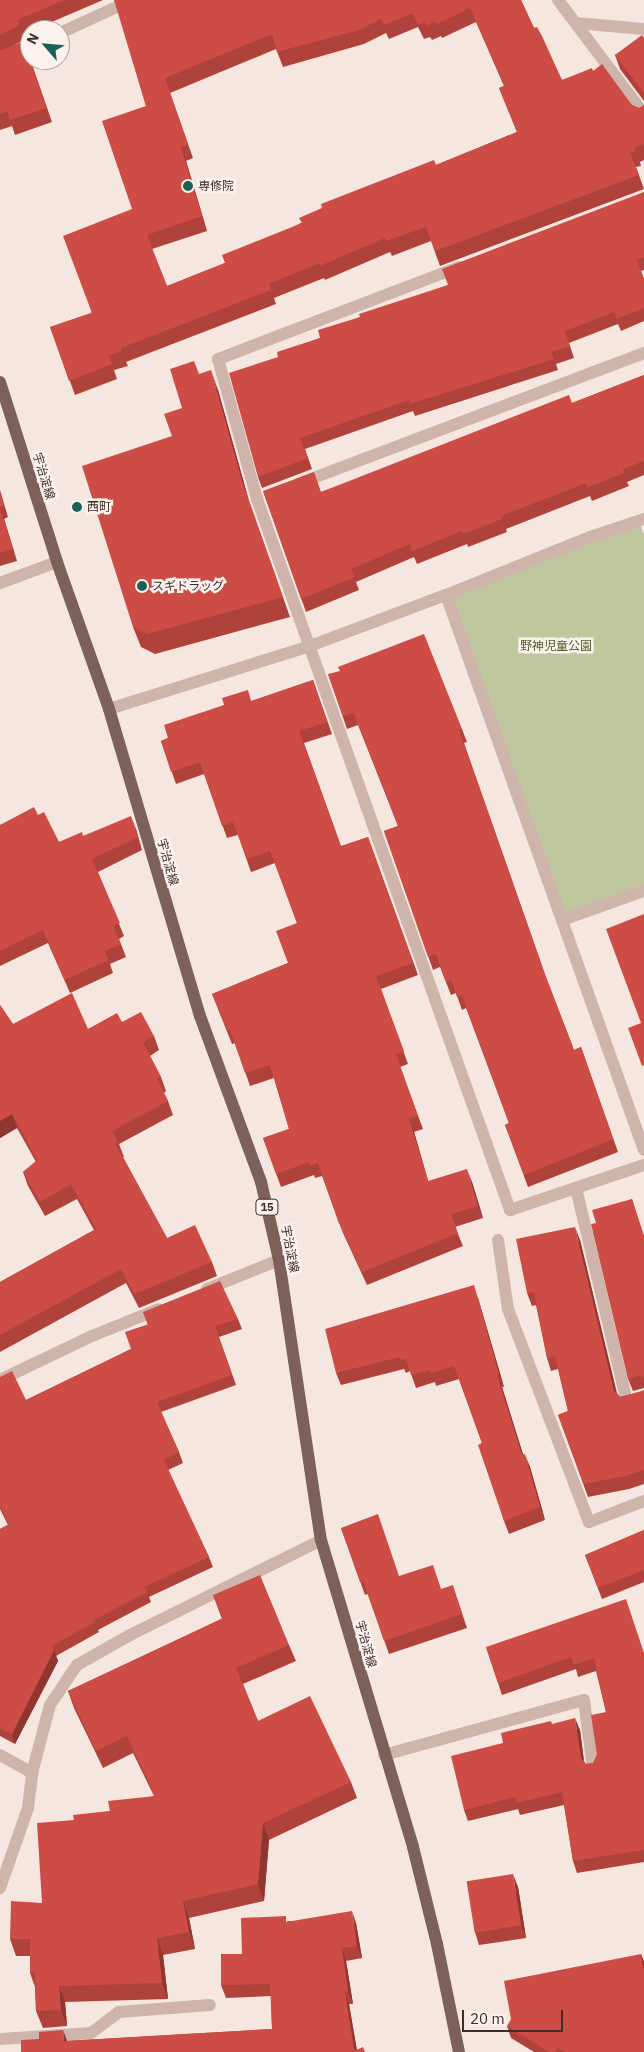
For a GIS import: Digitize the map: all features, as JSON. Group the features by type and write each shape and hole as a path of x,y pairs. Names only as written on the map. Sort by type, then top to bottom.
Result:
{"main road":[{"name":"宇治淀線","path":"0,382 56,562 109,709 200,1016 261,1182 279,1260 321,1540 413,1847 437,1944 459,2052"}],"street":[{"path":"70,28 132,0"},
{"path":"558,0 644,114"},
{"path":"576,23 644,29"},
{"path":"0,60 20,51"},
{"path":"474,261 218,359 310,646 510,1210 644,1165"},
{"path":"285,489 644,353"},
{"path":"109,709 310,646 446,595 590,537 644,519"},
{"path":"0,583 56,562"},
{"path":"446,595 644,1150"},
{"path":"562,920 644,891"},
{"path":"576,1188 627,1402 644,1396"},
{"path":"498,1240 508,1309 589,1522 644,1501"},
{"path":"199,1292 279,1260"},
{"path":"0,1380 92,1336 172,1303"},
{"path":"0,1888 28,1808 32,1773 50,1705 77,1666 130,1635 321,1540"},
{"path":"384,1755 584,1700 593,1768"},
{"path":"0,1755 32,1773"},
{"path":"0,2038 91,2033 119,2012 210,2005"}],"green space":[{"name":"野神児童公園","path":"638,521 644,534 644,891 562,920 446,595"}],"building":[{"path":"0,0 64,0 17,20 19,25 0,35"},
{"path":"114,0 521,0 534,28 537,27 542,36 562,80 592,68 593,71 602,64 632,105 639,108 644,105 644,144 634,148 636,152 630,153 639,175 435,251 426,227 386,241 385,238 320,266 319,263 269,284 271,290 121,348 122,351 109,356 112,364 69,381 50,327 92,313 63,236 132,209 102,121 146,106","holes":["470,8 505,86 499,88 517,132 436,165 434,160 321,204 322,208 299,218 302,223 222,255 225,263 167,286 147,235 202,216 181,147 188,144 165,78 272,34 277,52 359,30 381,19 384,25 413,13 418,25 425,22 426,26 436,21 437,24"]},
{"path":"642,35 644,38 644,93 615,55"},
{"path":"20,43 20,70 34,70 46,108 10,120 7,111 0,114 0,51"},
{"path":"644,192 644,257 637,260 644,279 644,308 617,319 614,312 565,331 570,346 551,352 554,359 410,404 409,400 300,438 308,458 258,477 229,373 278,357 277,352 320,338 318,330 360,317 359,314 448,285 442,269"},
{"path":"194,361 199,374 211,370 242,481 283,597 147,634 133,627 82,466 172,436 164,414 182,408 170,369"},
{"path":"644,375 644,461 623,469 624,473 587,488 586,483 501,516 502,519 464,534 462,531 412,551 410,544 351,569 355,577 301,599 263,491 314,472 321,492 569,395 572,403"},
{"path":"0,492 4,506 0,507"},
{"path":"0,509 13,549 0,553"},
{"path":"424,634 462,729 459,730 544,972 574,1050 581,1047 613,1139 524,1175 505,1125 509,1123 462,995 457,997 451,980 446,982 436,954 428,957 384,831 398,826 354,713 343,716 328,674 340,671 338,667"},
{"path":"313,680 327,722 299,731 341,847 368,837 413,963 376,976 404,1051 396,1054 418,1116 409,1119 428,1181 467,1169 478,1206 451,1214 458,1233 362,1272 338,1221 318,1163 310,1166 309,1162 276,1174 263,1138 289,1129 270,1065 245,1073 230,1030 228,1031 212,994 288,963 276,931 297,923 270,851 247,859 233,822 222,826 200,762 171,772 161,741 168,738 164,725 224,705 222,698 248,690 251,701"},
{"path":"34,807 38,815 44,812 59,842 82,832 83,836 131,816 138,837 92,859 120,923 113,926 121,944 105,951 108,960 65,980 43,930 0,951 0,825"},
{"path":"644,914 644,1065 642,1066 628,1028 641,1023 606,929"},
{"path":"72,993 88,1029 117,1013 122,1022 141,1012 154,1036 143,1042 161,1077 157,1079 168,1101 112,1131 118,1142 115,1144 167,1238 195,1225 212,1262 134,1294 121,1269 0,1335 0,1282 96,1229 71,1184 40,1202 23,1172 37,1160 12,1114 0,1121 0,1005 13,1024"},
{"path":"632,1199 644,1238 644,1378 640,1375 628,1379 591,1224 596,1223 592,1210"},
{"path":"575,1227 614,1391 620,1397 644,1390 644,1470 625,1476 584,1484 558,1415 568,1411 555,1356 547,1358 534,1292 527,1293 516,1239"},
{"path":"220,1281 238,1319 215,1326 232,1375 157,1402 179,1452 164,1460 209,1557 144,1587 147,1592 94,1620 95,1622 52,1646 54,1650 12,1734 0,1728 0,1529 9,1524 0,1506 0,1377 12,1371 26,1400 131,1349 125,1332 149,1324 143,1312"},
{"path":"474,1285 499,1374 497,1375 522,1455 525,1454 540,1507 504,1521 478,1445 482,1443 454,1366 431,1373 430,1370 411,1375 406,1358 401,1360 400,1357 336,1373 325,1329"},
{"path":"378,1514 399,1576 433,1565 441,1589 453,1585 462,1614 384,1641 363,1581 360,1582 341,1528"},
{"path":"644,1530 644,1570 598,1588 585,1555"},
{"path":"260,1575 289,1645 236,1668 258,1721 310,1696 351,1782 263,1823 258,1884 183,1901 189,1932 157,1938 162,1983 59,1986 61,2010 36,2011 35,1972 30,1973 30,1939 10,1939 11,1901 42,1903 37,1823 74,1820 73,1815 110,1811 108,1801 155,1796 127,1736 96,1751 68,1691 223,1618 213,1595"},
{"path":"626,1599 644,1653 644,1850 573,1861 562,1792 516,1803 515,1797 464,1810 451,1756 503,1743 501,1733 551,1721 552,1724 575,1718 581,1758 586,1764 593,1763 597,1755 591,1715 606,1712 594,1658 574,1665 571,1657 498,1683 486,1647"},
{"path":"513,1874 521,1925 475,1933 467,1881"},
{"path":"352,1911 357,1946 342,1948 348,1991 345,1992 354,2051 363,2047 365,2052 21,2052 21,2040 39,2039 39,2032 63,2030 64,2041 272,2029 270,1984 221,1985 221,1954 242,1954 241,1918 286,1916 286,1922"},
{"path":"641,1954 644,1968 644,2052 565,2052 558,2048 555,2052 549,2052 507,2026 511,2019 504,1981"}],"place":[{"name":"専修院","path":"188,186"},
{"name":"西町","path":"77,507"},
{"name":"スギドラッグ","path":"142,586"}]}
